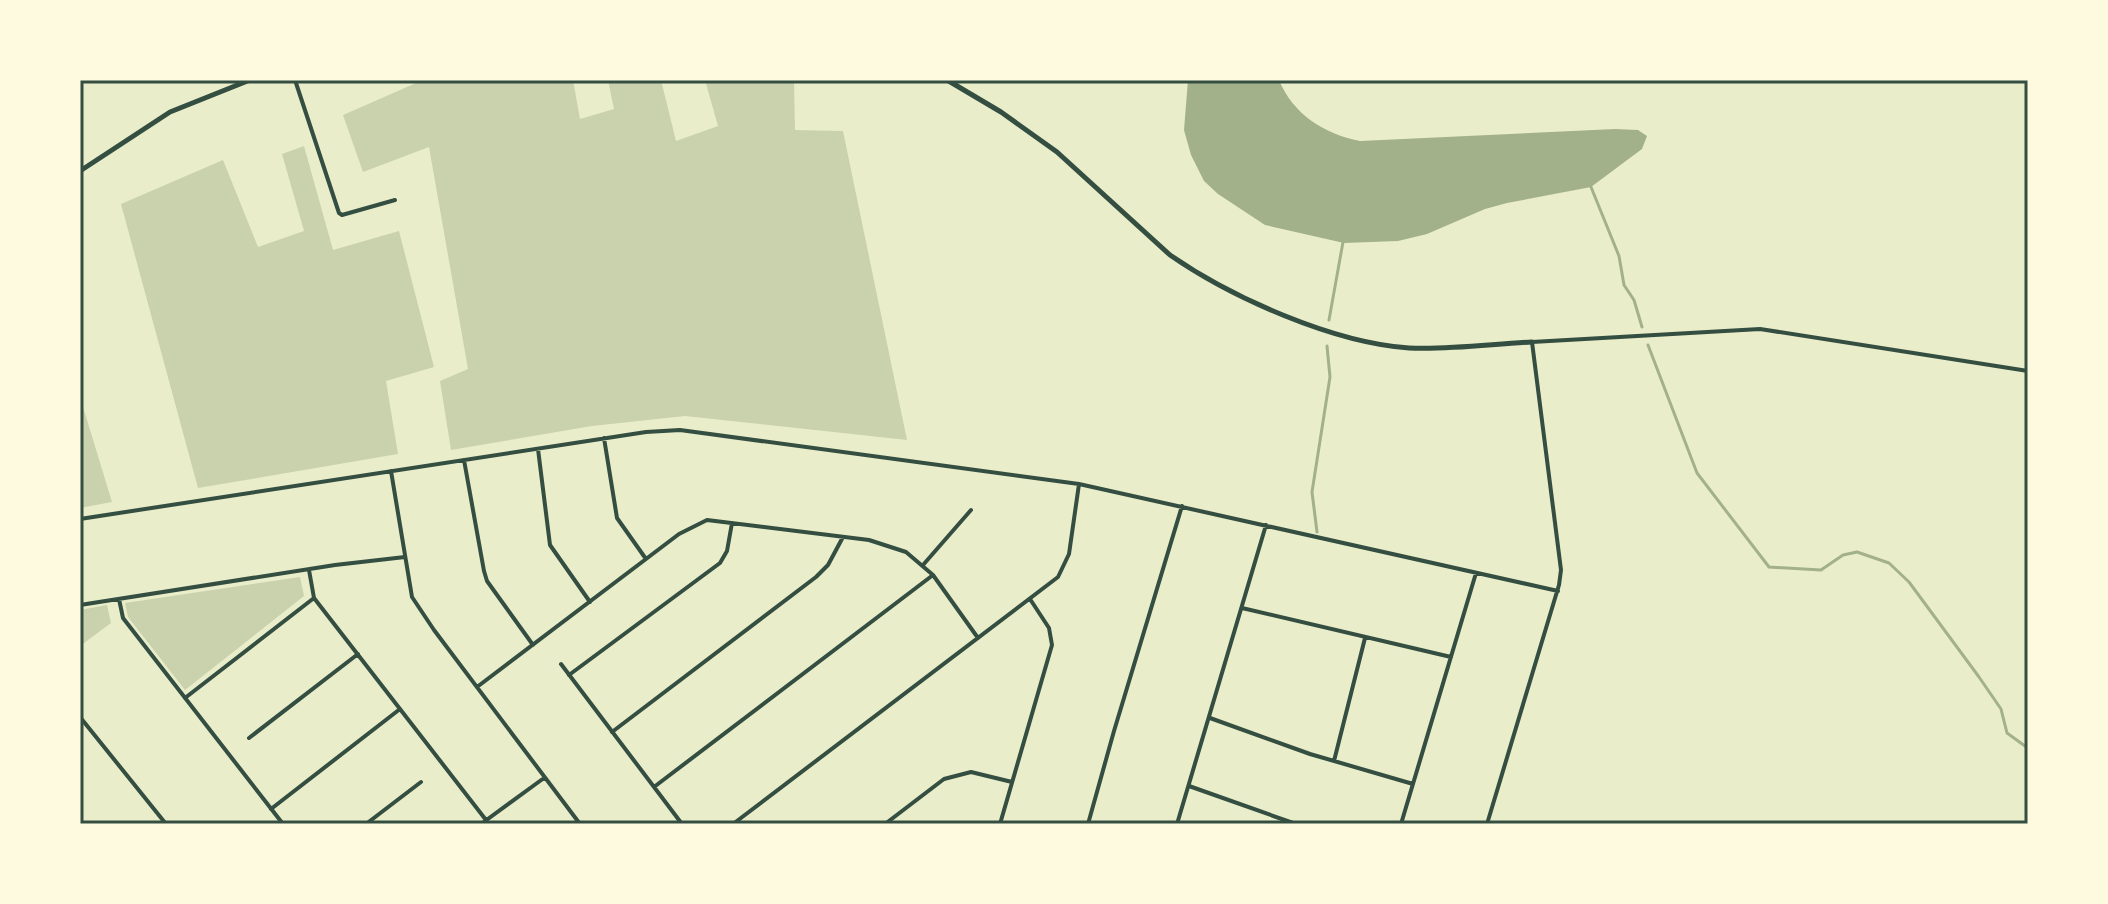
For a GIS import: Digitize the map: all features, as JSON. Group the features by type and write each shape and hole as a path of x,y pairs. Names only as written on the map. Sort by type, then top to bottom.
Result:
{"street":[{"path":"80,171 170,112 250,80"},
{"path":"295,80 339,213 355,213 395,200"},
{"path":"947,80 1001,112 1057,152 1188,268 1258,303 1350,338 1412,348 1760,329 2028,371"},
{"path":"1487,824 1558,591 1561,570 1532,342"},
{"path":"80,519 604,438 680,430 1079,484 1558,591"},
{"path":"604,438 617,518 646,559"},
{"path":"538,448 550,545 590,602"},
{"path":"464,460 487,581 533,645"},
{"path":"391,471 412,597 580,824"},
{"path":"733,824 1058,577 1069,554 1079,484"},
{"path":"1088,824 1182,506"},
{"path":"923,565 971,510"},
{"path":"477,687 679,534 707,520 869,540 906,552 933,575 978,638"},
{"path":"569,675 720,563 727,551 732,523"},
{"path":"1177,824 1266,525"},
{"path":"612,732 816,577 828,565 843,537"},
{"path":"80,605 405,557"},
{"path":"309,569 314,598 486,820"},
{"path":"1401,824 1476,573"},
{"path":"654,787 933,575"},
{"path":"185,698 314,598"},
{"path":"119,599 123,618 283,824"},
{"path":"1000,824 1052,645 1049,628 1030,599"},
{"path":"1242,608 1451,657"},
{"path":"1334,761 1365,638"},
{"path":"249,738 358,654"},
{"path":"561,664 682,824"},
{"path":"271,809 400,709"},
{"path":"80,717 166,824"},
{"path":"1209,718 1334,761 1413,784"},
{"path":"885,824 944,779 971,772 1012,782"},
{"path":"481,824 544,778"},
{"path":"366,824 421,782"},
{"path":"1189,786 1296,824"}],"shaded area":[{"path":"423,80 573,80 580,119 614,109 608,80 661,80 676,141 718,126 705,80 794,80 795,130 843,131 907,440 685,416 592,426 451,450 440,381 468,369 429,147 363,172 343,115"},
{"path":"1188,80 1279,80 1292,103 1311,121 1334,133 1360,141 1615,129 1638,130 1647,136 1642,149 1591,187 1485,209 1427,234 1398,241 1344,243 1265,225 1204,181 1191,155 1184,130"},
{"path":"304,146 333,250 399,231 434,367 386,381 398,454 198,488 121,204 223,160 258,247 304,231 282,154"},
{"path":"80,397 112,502 80,508"},
{"path":"300,577 304,596 185,690 128,617 125,603"},
{"path":"107,605 111,623 80,646 80,610"}],"waterway":[{"path":"1591,187 1619,256 1624,285 1634,300 1642,327"},
{"path":"1329,320 1343,242"},
{"path":"1648,345 1697,473 1769,567 1821,570 1843,555 1857,552 1889,563 1909,582 1979,677 2001,709 2007,733 2025,746"},
{"path":"1317,532 1312,492 1330,377 1327,346"}]}
